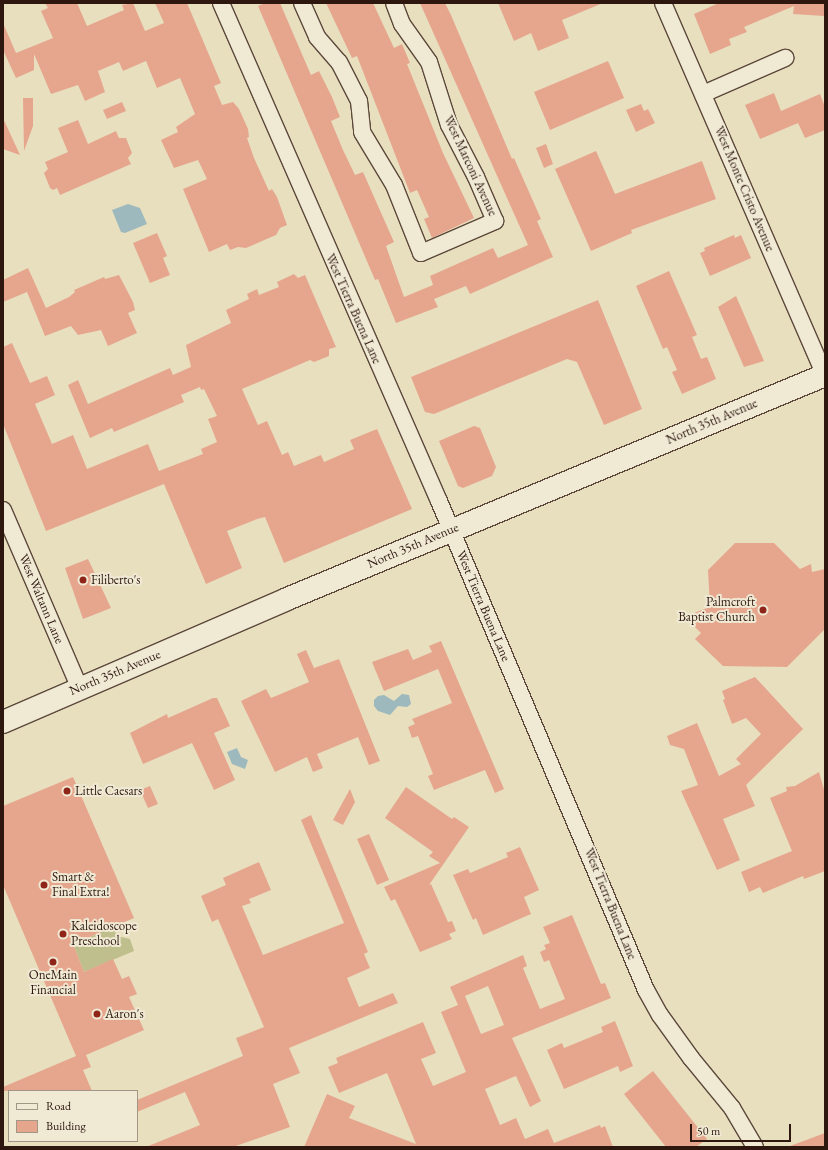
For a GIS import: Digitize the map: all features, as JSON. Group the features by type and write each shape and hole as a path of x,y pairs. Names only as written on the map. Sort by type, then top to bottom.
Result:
{"main road":[{"name":"North 35th Avenue","path":"3,722 451,531 825,375"}],"street":[{"name":"West Tierra Buena Lane","path":"221,3 451,531 646,990 660,1015 687,1052 732,1108 755,1147"},
{"name":"West Marconi Avenue","path":"302,3 317,37 339,62 359,101 362,132 394,186 421,253 495,221 476,177 449,125 429,62 402,24 394,3"},
{"name":"West Monte Cristo Avenue","path":"663,3 825,375"},
{"path":"702,94 785,58"},
{"name":"West Waltann Lane","path":"3,510 80,689"}],"green space":[{"path":"113,927 117,936 130,939 134,951 84,972 73,944"}],"water":[{"path":"128,204 140,208 147,224 125,233 121,232 112,210"},
{"path":"402,694 409,695 411,704 407,707 398,706 390,715 378,711 374,706 374,700 378,696 384,695 394,701"},
{"path":"237,748 241,757 248,760 245,769 232,764 227,752"}],"building":[{"path":"45,3 77,3 87,26 124,10 122,5 133,3 145,31 164,23 155,3 187,3 221,83 214,86 222,105 233,102 239,109 248,129 249,137 247,138 254,158 269,191 272,189 277,197 287,225 280,228 276,235 246,248 238,247 230,250 227,244 209,252 183,189 207,179 198,160 174,168 161,140 178,132 176,127 195,114 180,78 157,88 146,61 123,71 119,62 98,71 105,92 85,101 78,85 51,94 34,54 34,70 16,78 3,50 3,23 16,53 53,38 41,11 48,8"},
{"path":"265,3 280,3 311,75 319,71 332,97 340,117 331,121 343,150 355,175 363,172 394,242 386,246 404,297 433,285 430,276 493,248 498,258 528,245 420,3 445,3 512,159 514,158 541,219 537,221 553,257 470,294 466,286 434,299 438,307 396,323 378,279 375,280 258,6"},
{"path":"326,3 373,3 394,48 402,44 410,63 407,64 443,153 474,218 432,238 424,219 429,217 417,190 410,193 357,56 352,58"},
{"path":"498,3 603,3 562,20 569,38 538,51 531,33 514,41"},
{"path":"719,3 824,3 824,16 793,14 794,6 744,27 747,32 729,39 731,45 710,54 694,14"},
{"path":"608,61 624,98 550,130 534,92"},
{"path":"774,93 781,111 820,94 825,107 825,130 805,138 798,123 760,139 745,105"},
{"path":"23,98 33,98 33,126 24,151"},
{"path":"122,102 126,111 107,119 103,110"},
{"path":"641,104 644,111 648,109 655,123 636,132 626,110"},
{"path":"3,118 20,155 3,149"},
{"path":"78,120 88,144 116,131 119,138 126,138 132,153 128,158 131,164 60,195 57,188 53,190 50,188 44,173 48,169 45,162 68,152 58,128"},
{"path":"546,144 553,164 544,168 536,148"},
{"path":"596,151 615,194 702,161 716,199 631,230 632,233 591,251 555,169"},
{"path":"157,233 167,256 163,258 170,275 150,283 133,243"},
{"path":"734,235 735,238 741,235 751,258 710,276 700,253 705,251 704,248"},
{"path":"28,268 46,308 69,297 75,292 74,290 104,277 105,279 119,275 133,302 135,310 128,313 137,333 108,346 101,330 78,335 71,326 45,336 27,292 3,302 3,280"},
{"path":"669,271 697,335 692,337 701,359 707,357 716,379 682,394 672,372 677,370 667,347 663,349 636,286"},
{"path":"294,274 298,278 305,275 336,347 329,349 329,356 314,362 310,360 242,389 258,425 267,421 282,455 288,452 294,466 321,455 324,462 354,449 350,440 377,429 412,509 284,563 265,517 257,519 227,531 242,568 206,584 164,484 46,531 3,424 3,347 12,343 30,383 47,376 55,395 35,404 52,444 73,435 87,469 148,444 159,471 203,454 201,449 217,442 208,419 217,416 204,389 201,390 200,387 181,395 184,402 114,432 112,428 90,438 68,385 78,380 88,404 170,368 173,375 191,367 186,345 231,323 226,310 249,299 247,294 257,289 259,295 279,287 277,282"},
{"path":"736,296 764,361 744,367 718,307"},
{"path":"598,300 642,409 604,425 577,362 567,359 434,414 425,412 411,377"},
{"path":"474,426 480,428 496,467 492,476 463,488 458,486 439,441"},
{"name":"Palmcroft Baptist Church","path":"735,543 774,543 800,569 811,564 812,572 825,569 825,629 787,667 723,666 695,639 701,633 692,624 699,620 694,613 710,607 708,570"},
{"name":"Filiberto's","path":"88,559 111,608 83,619 65,568"},
{"path":"441,641 504,789 495,793 485,770 434,790 428,776 433,774 418,736 412,738 408,727 415,724 412,719 452,703 438,669 384,691 372,662 408,649 413,660 432,652 429,646"},
{"path":"306,650 314,668 339,659 380,761 369,765 358,737 317,754 323,768 313,772 307,757 275,772 241,701 266,689 271,698 309,682 297,654"},
{"path":"755,677 803,729 746,785 755,806 723,819 740,860 717,870 681,791 698,785 684,749 670,745 667,736 697,723 719,776 741,764 736,759 761,734 746,718 732,724 723,700 725,699 722,691"},
{"path":"213,698 217,698 230,726 214,733 235,780 214,790 192,743 143,764 130,733 167,714 168,718"},
{"path":"819,772 825,793 825,871 804,879 803,876 763,893 760,887 749,892 741,872 792,851 770,798 787,791 786,787 795,786"},
{"path":"73,777 134,918 73,944 84,972 113,959 122,979 129,976 137,994 129,997 144,1030 86,1055 91,1067 83,1070 92,1090 3,1091 3,1087 76,1056 3,885 3,806"},
{"path":"150,786 158,804 148,808 140,790"},
{"path":"406,787 452,819 454,817 469,827 429,885 431,884 448,922 452,921 456,931 449,934 452,939 420,952 395,899 391,901 384,887 440,863 429,856 433,852 385,818"},
{"path":"350,789 355,802 343,825 333,820"},
{"path":"311,815 368,952 364,954 370,968 347,978 359,1007 393,993 398,1003 289,1048 300,1073 273,1084 290,1127 233,1147 146,1147 200,1125 185,1092 138,1112 138,1100 243,1056 236,1038 264,1027 218,919 212,922 201,896 226,885 223,878 259,862 271,890 249,899 251,903 242,906 263,955 344,923 301,820"},
{"path":"369,834 389,880 377,885 357,839"},
{"path":"520,847 539,890 524,897 531,914 483,935 476,918 473,920 453,875 468,869 470,873 508,857 506,853"},
{"path":"572,915 601,984 605,983 611,998 512,1038 541,1101 530,1107 516,1076 485,1089 500,1125 516,1118 525,1139 548,1129 554,1143 600,1125 601,1128 605,1126 613,1147 304,1147 327,1094 355,1106 349,1118 416,1144 387,1073 339,1093 328,1067 338,1063 336,1058 423,1022 436,1053 421,1059 433,1086 466,1072 441,1012 458,1005 450,987 523,955 527,966 523,968 540,1009 565,999 549,960 544,962 540,952 546,949 544,945 550,943 543,927","holes":["488,986 504,1025 481,1034 465,996"]},
{"path":"615,1021 633,1066 620,1072 618,1066 564,1089 547,1050 562,1043 564,1048 603,1032 601,1027"},
{"path":"653,1071 707,1139 696,1147 666,1147 624,1094"},
{"path":"825,1133 825,1147 790,1147 790,1146"}],"place":[{"name":"Filiberto's","path":"83,580"},
{"name":"Palmcroft Baptist Church","path":"763,610"},
{"name":"Little Caesars","path":"67,791"},
{"name":"Smart & Final Extra!","path":"44,885"},
{"name":"Kaleidoscope Preschool","path":"63,934"},
{"name":"OneMain Financial","path":"53,962"},
{"name":"Aaron's","path":"97,1014"}]}
